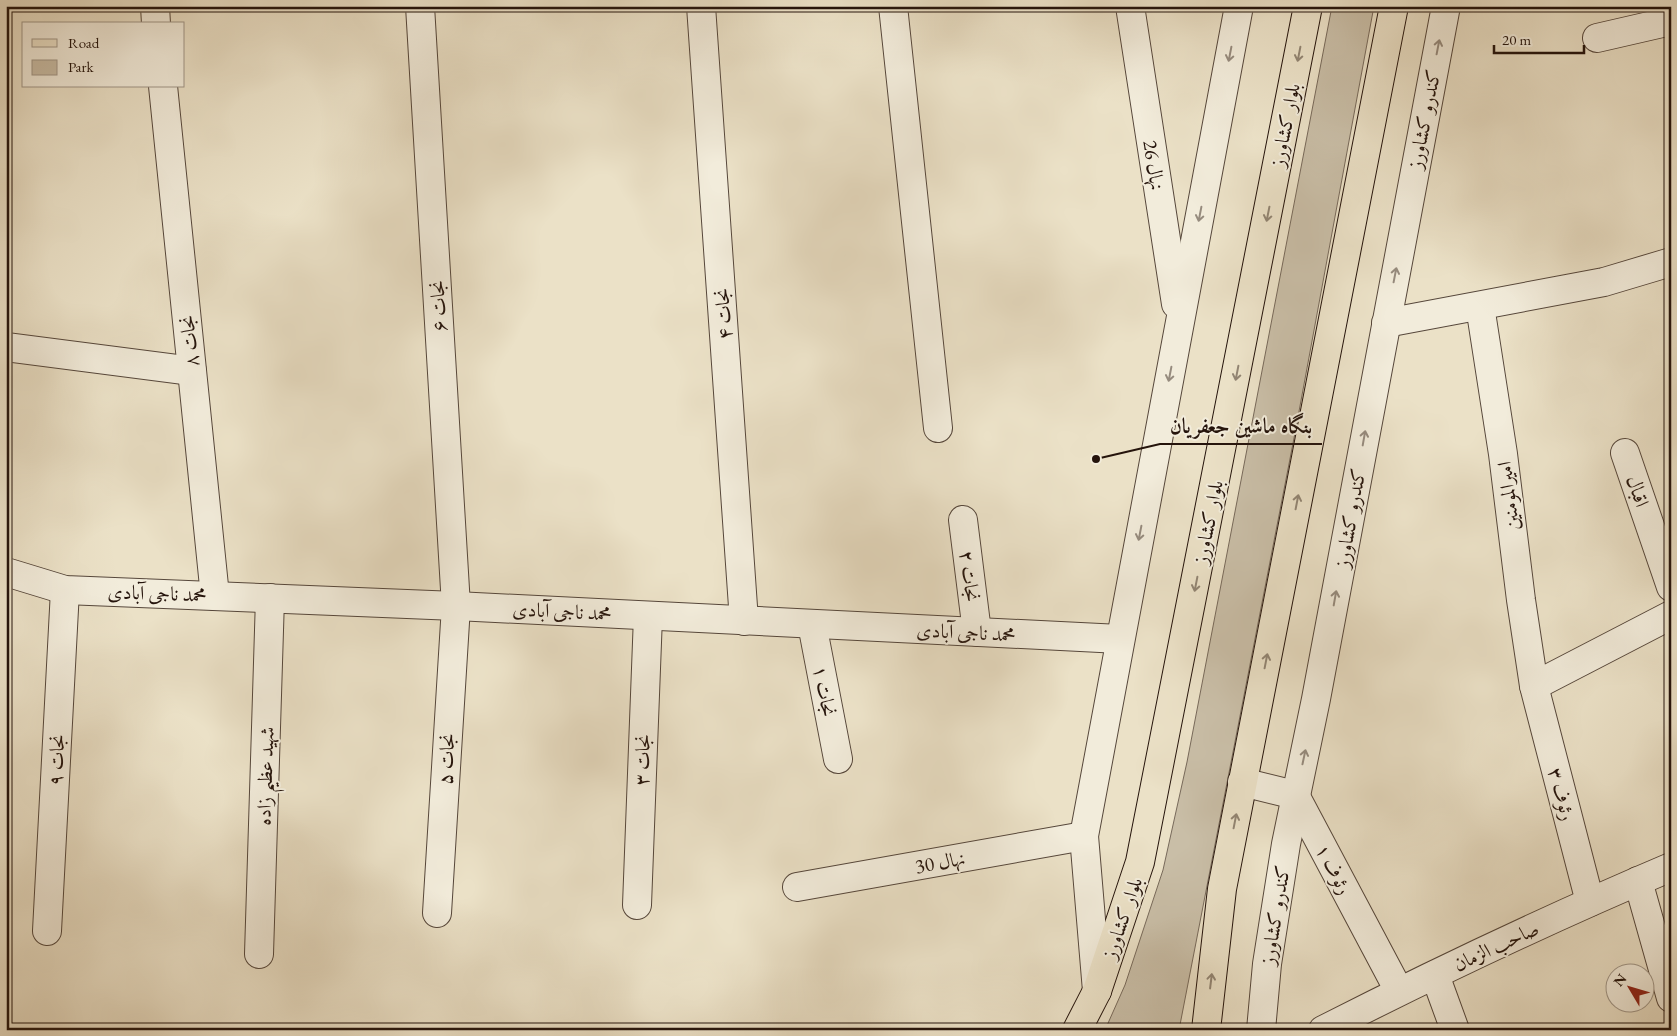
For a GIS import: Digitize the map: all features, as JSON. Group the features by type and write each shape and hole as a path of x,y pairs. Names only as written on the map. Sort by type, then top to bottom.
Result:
{"main road":[{"name":"بلوار کشاورز","path":"1077,1030 1097,991 1140,862 1308,6"},
{"path":"1206,1030 1222,889 1394,6"}],"street":[{"path":"155,6 156,22"},
{"name":"نجات ۶","path":"420,6 456,606"},
{"name":"نجات ۴","path":"701,6 744,621"},
{"path":"893,6 938,428"},
{"name":"نهال 26","path":"1130,6 1179,324"},
{"path":"1097,991 1084,836 1239,6"},
{"name":"کندرو کشاورز","path":"1261,1030 1267,964 1295,795 1316,699 1446,6"},
{"path":"1597,38 1671,21"},
{"name":"نجات ۸","path":"163,88 215,596"},
{"path":"1386,323 1604,282 1671,262"},
{"name":"امیرالمومنین","path":"1480,306 1503,454 1534,686"},
{"path":"6,347 192,371"},
{"name":"اقبال","path":"1624,453 1671,587"},
{"name":"نجات ۲","path":"963,520 978,632"},
{"name":"محمد ناجی آبادی","path":"6,572 65,590 456,606 1120,639"},
{"name":"نجات ۹","path":"47,930 65,590"},
{"name":"شهید عظیم زاده","path":"259,954 270,598"},
{"name":"نجات ۵","path":"437,912 456,606"},
{"path":"1534,686 1671,615"},
{"name":"نجات ۳","path":"636,905 648,616"},
{"name":"نجات ۱","path":"812,624 838,759"},
{"name":"رئوف ۳","path":"1534,686 1590,902"},
{"path":"1242,782 1295,795"},
{"name":"رئوف ۱","path":"1295,795 1399,991"},
{"name":"نهال 30","path":"797,887 1084,836"},
{"name":"صاحب الزمان","path":"1323,1030 1399,991 1590,902 1671,867"},
{"path":"1638,881 1671,998"},
{"path":"1435,975 1455,1030"}],"green space":[{"path":"1332,6 1374,6 1295,433 1179,1030 1105,1030 1125,985 1163,870 1187,762"}],"place":[{"name":"بنگاه ماشین جعفریان","path":"1096,459"}]}
